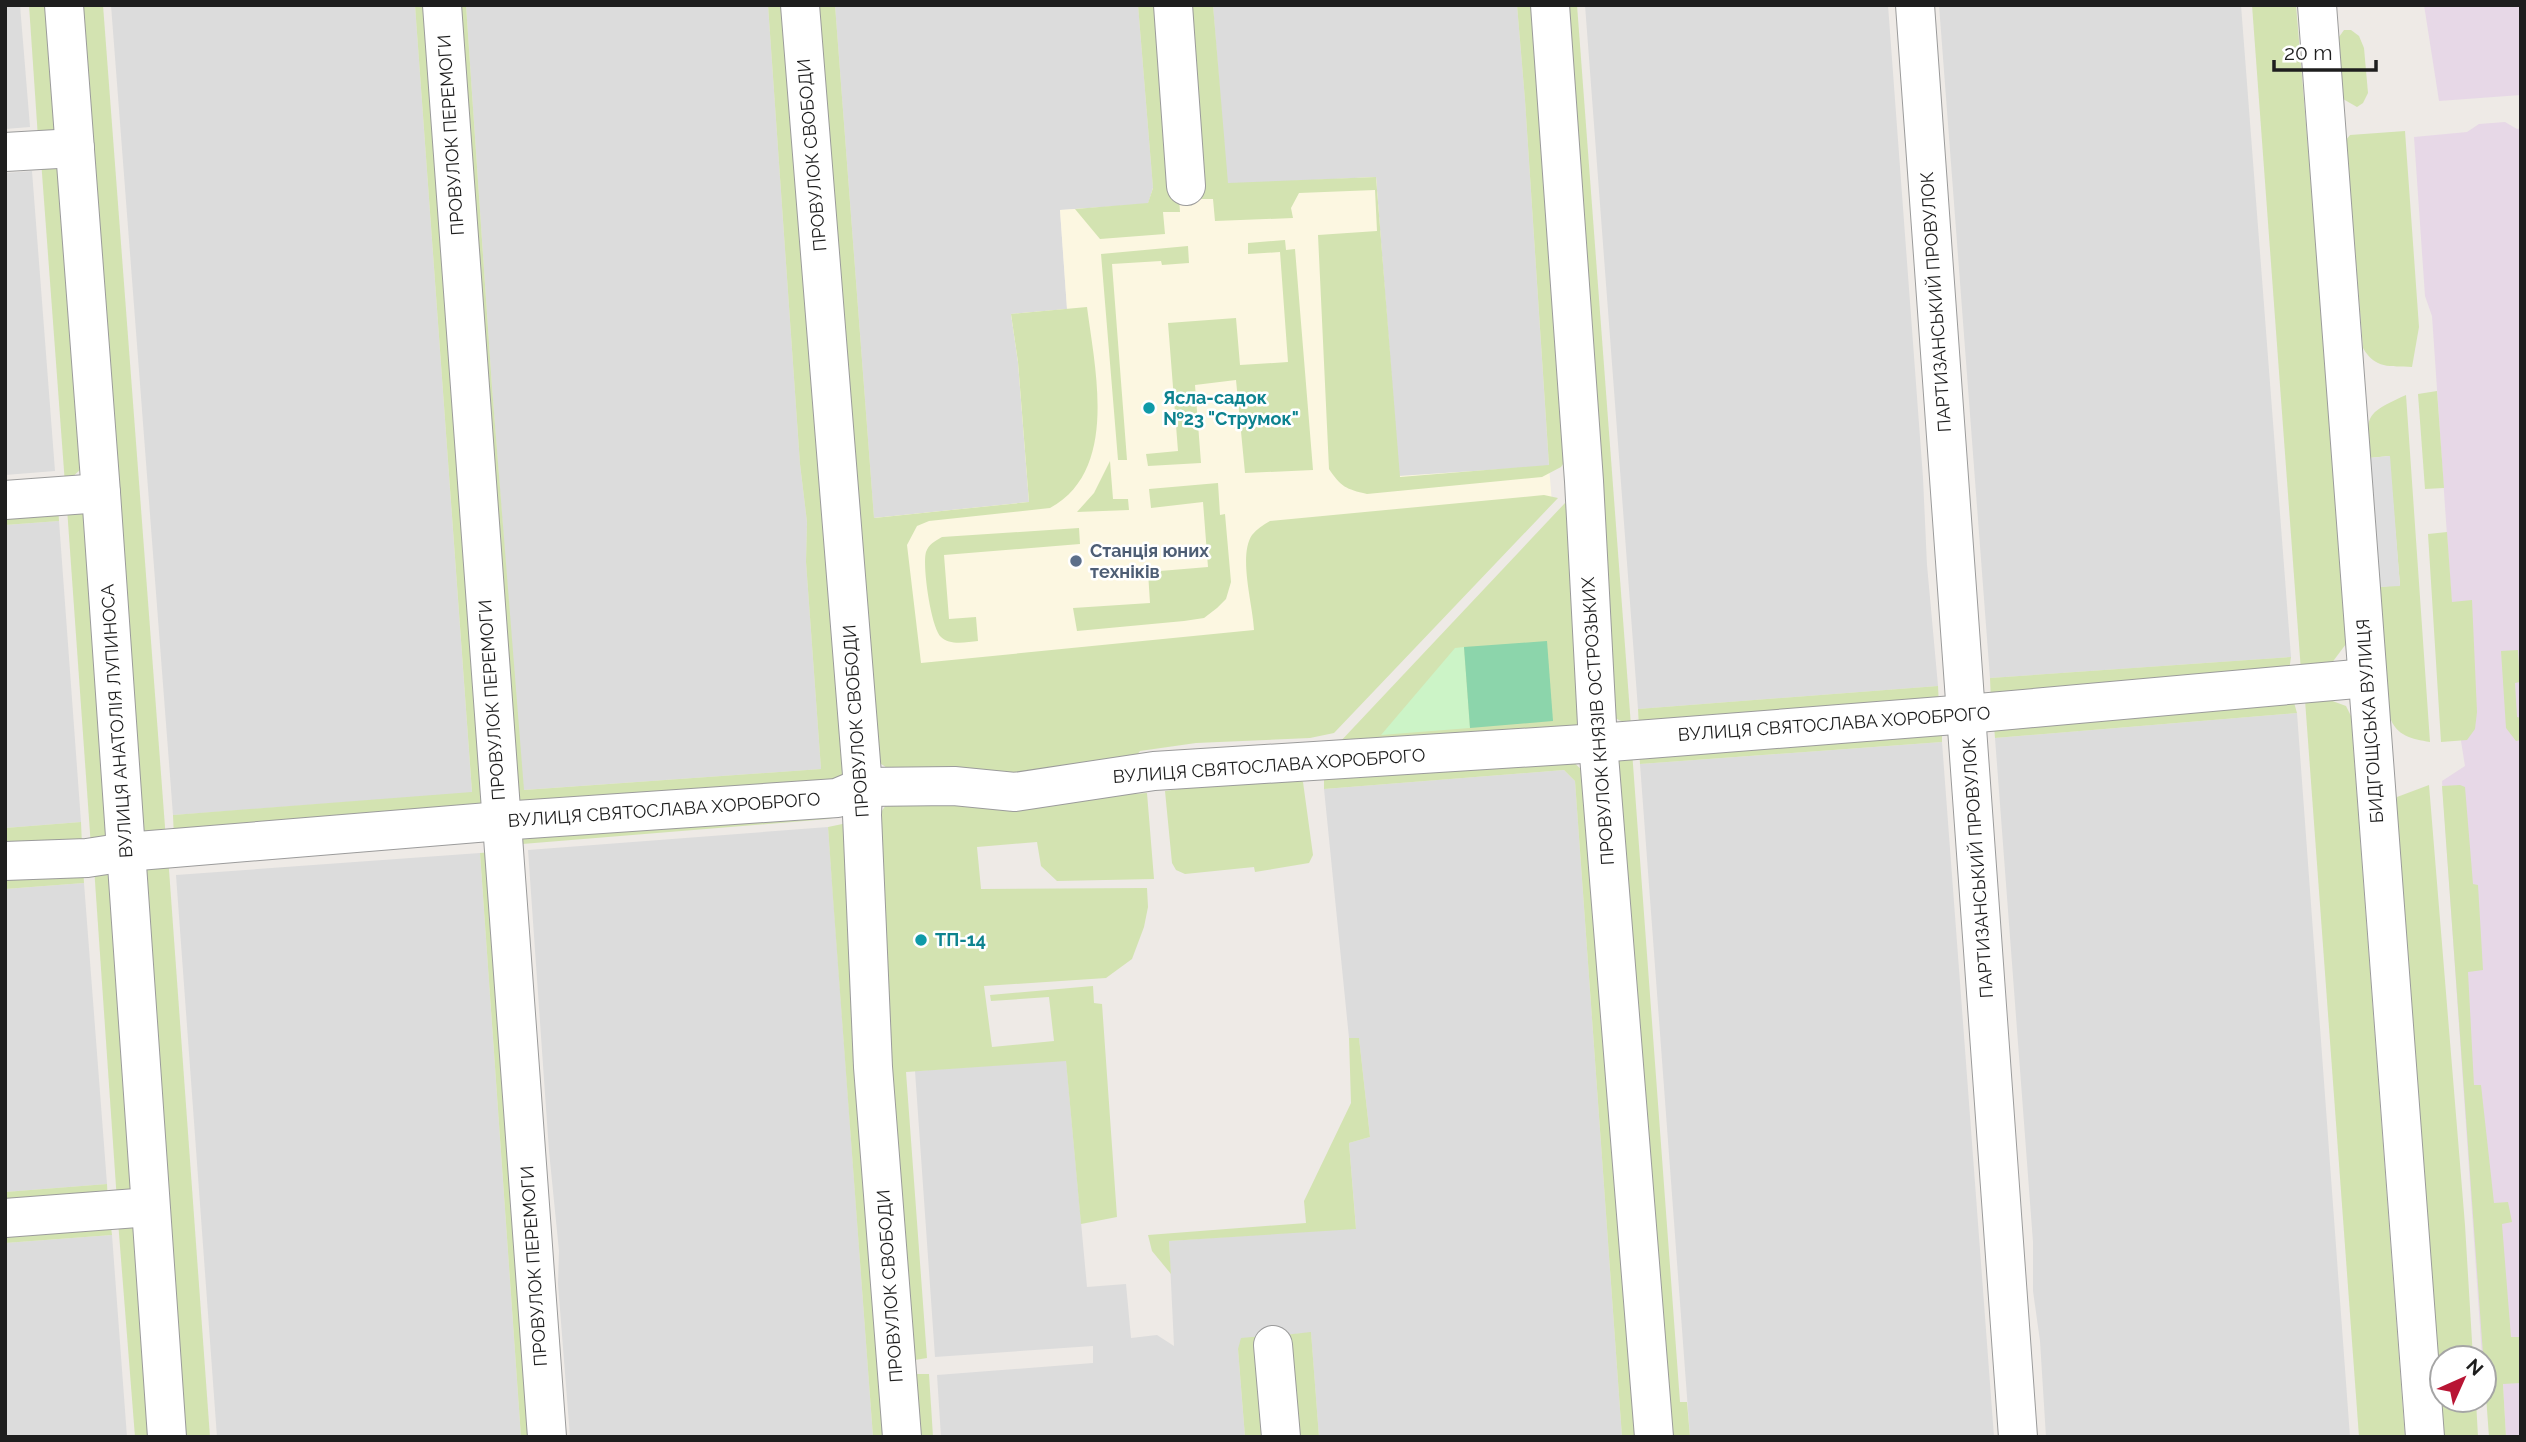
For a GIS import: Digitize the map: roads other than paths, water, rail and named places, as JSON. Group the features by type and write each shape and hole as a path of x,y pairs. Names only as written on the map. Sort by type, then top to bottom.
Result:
{"street":[{"name":"ВУЛИЦЯ АНАТОЛІЯ ЛУПИНОСА","path":"64,5 102,493 167,1437"},
{"name":"ПРОВУЛОК ПЕРЕМОГИ","path":"442,5 547,1437"},
{"name":"ПРОВУЛОК СВОБОДИ","path":"800,5 863,787 873,1068 902,1437"},
{"path":"1173,5 1186,186"},
{"name":"ПРОВУЛОК КНЯЗІВ ОСТРОЗЬКИХ","path":"1550,5 1584,481 1598,743 1654,1437"},
{"name":"ПАРТИЗАНСЬКИЙ ПРОВУЛОК","path":"1914,5 2018,1437"},
{"name":"БИДГОЩСЬКА ВУЛИЦЯ","path":"2317,5 2425,1437"},
{"path":"5,152 75,148"},
{"path":"5,500 102,493"},
{"name":"ВУЛИЦЯ СВЯТОСЛАВА ХОРОБРОГО","path":"5,861 87,858 126,852 500,821 837,798 863,787 954,786 1015,792 1154,771 1598,743 1967,714 2367,678"},
{"path":"5,1218 150,1207"},
{"path":"1273,1345 1281,1437"}],"place":[{"name":"Ясла-садок №23 \"Струмок\"","path":"1149,408"},
{"name":"Станція юних техніків","path":"1076,561"},
{"name":"ТП-14","path":"921,940"}]}
